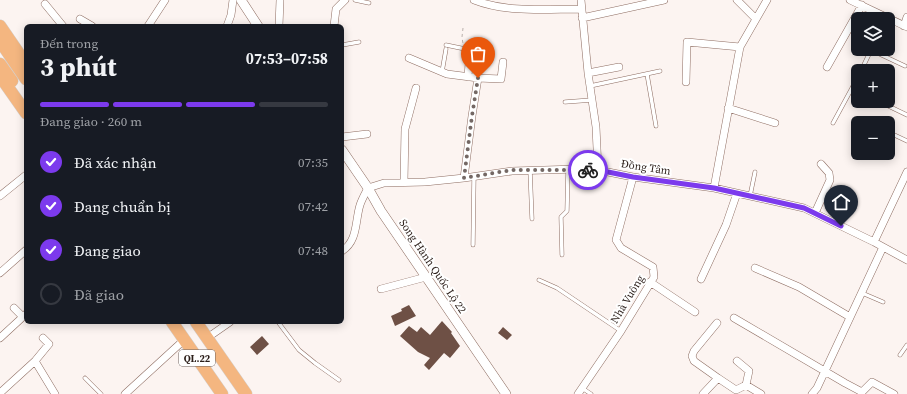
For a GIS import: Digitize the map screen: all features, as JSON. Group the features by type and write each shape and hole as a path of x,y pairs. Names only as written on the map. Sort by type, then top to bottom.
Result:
{"highway":[{"path":"0,26 24,61"},
{"path":"0,41 24,76"},
{"path":"0,64 24,98"},
{"path":"0,76 24,110"},
{"name":"QL.22","path":"173,324 222,394"},
{"name":"QL.22","path":"182,324 231,394"},
{"name":"QL.22","path":"198,324 210,335 256,394"},
{"name":"QL.22","path":"207,324 210,335 246,394"}],"street":[{"path":"149,24 165,0"},
{"path":"228,24 231,15 232,0"},
{"path":"241,0 257,24"},
{"path":"279,24 280,0"},
{"path":"334,24 336,9 345,0"},
{"path":"474,0 500,3 513,9 581,9"},
{"path":"581,0 588,73 596,127 598,170"},
{"path":"582,18 664,0"},
{"path":"737,0 756,19"},
{"path":"714,188 740,47 767,0"},
{"path":"827,67 857,2 905,26 907,17"},
{"path":"46,4 61,24"},
{"path":"80,20 88,24"},
{"path":"686,82 687,42 740,47"},
{"path":"468,77 470,50"},
{"path":"409,58 442,72 478,78 502,79 503,62"},
{"path":"588,73 618,67"},
{"path":"464,178 478,78"},
{"path":"404,182 405,129 416,88"},
{"path":"728,108 775,123"},
{"path":"344,137 367,134"},
{"name":"Song Hành Quốc Lộ 22","path":"344,153 368,188 381,211 506,394"},
{"path":"815,213 830,180 830,173 821,164"},
{"name":"Đồng Tâm","path":"368,188 384,183 425,182 464,178 512,170 598,170 633,177 714,188 804,208 907,260"},
{"path":"874,242 907,172"},
{"path":"0,196 24,177"},
{"name":"Nhà Vuông","path":"580,391 621,331 654,276 653,267 621,248 616,240 633,177"},
{"path":"344,250 348,247 354,238 360,206 368,188"},
{"path":"701,279 726,224 737,193"},
{"path":"812,394 817,388 882,247"},
{"path":"0,273 24,252"},
{"path":"755,268 799,287 850,317"},
{"path":"381,289 426,277"},
{"path":"650,282 695,312"},
{"path":"0,338 24,315 14,308"},
{"path":"734,318 862,393 872,382 894,394"},
{"path":"718,323 694,351 692,356 694,361 736,390 746,385"},
{"path":"210,335 227,324"},
{"path":"0,393 35,361 49,344 43,338"},
{"path":"125,394 184,340"},
{"path":"35,361 55,394"},
{"path":"737,361 749,371 746,385"},
{"path":"703,394 718,378"},
{"path":"746,385 762,394"}],"lane":[{"path":"355,0 369,3"},
{"path":"344,45 359,42"},
{"path":"442,72 446,47 470,50"},
{"path":"864,64 871,50 905,66"},
{"path":"590,86 660,71"},
{"path":"647,74 656,126"},
{"path":"833,123 851,90"},
{"path":"565,102 592,100"},
{"path":"892,108 907,115"},
{"path":"895,135 907,141"},
{"path":"562,255 561,217 567,211 568,169"},
{"path":"530,170 532,219"},
{"path":"750,196 755,172"},
{"path":"473,245 474,176"},
{"path":"539,280 557,288 621,331"},
{"path":"861,293 882,302"},
{"path":"280,324 299,350 339,380"},
{"path":"900,355 907,346"},
{"path":"85,378 101,394"},
{"path":"580,391 591,394"}],"path":[{"path":"463,28 463,45 470,50"}],"building":[{"path":"409,305 416,316 395,326 391,316 402,311 401,309"},
{"path":"442,321 452,332 451,333 460,346 450,358 444,353 429,370 424,365 430,358 418,352 400,336 409,326 417,332 421,327 430,335"},
{"path":"503,327 512,335 507,340 498,333"},
{"path":"262,336 269,344 257,355 250,347"}],"way so far":[{"path":"478,78 464,178 512,170 588,170"}],"route":[{"path":"588,170 598,170 633,177 714,188 804,208 841,226"}]}
